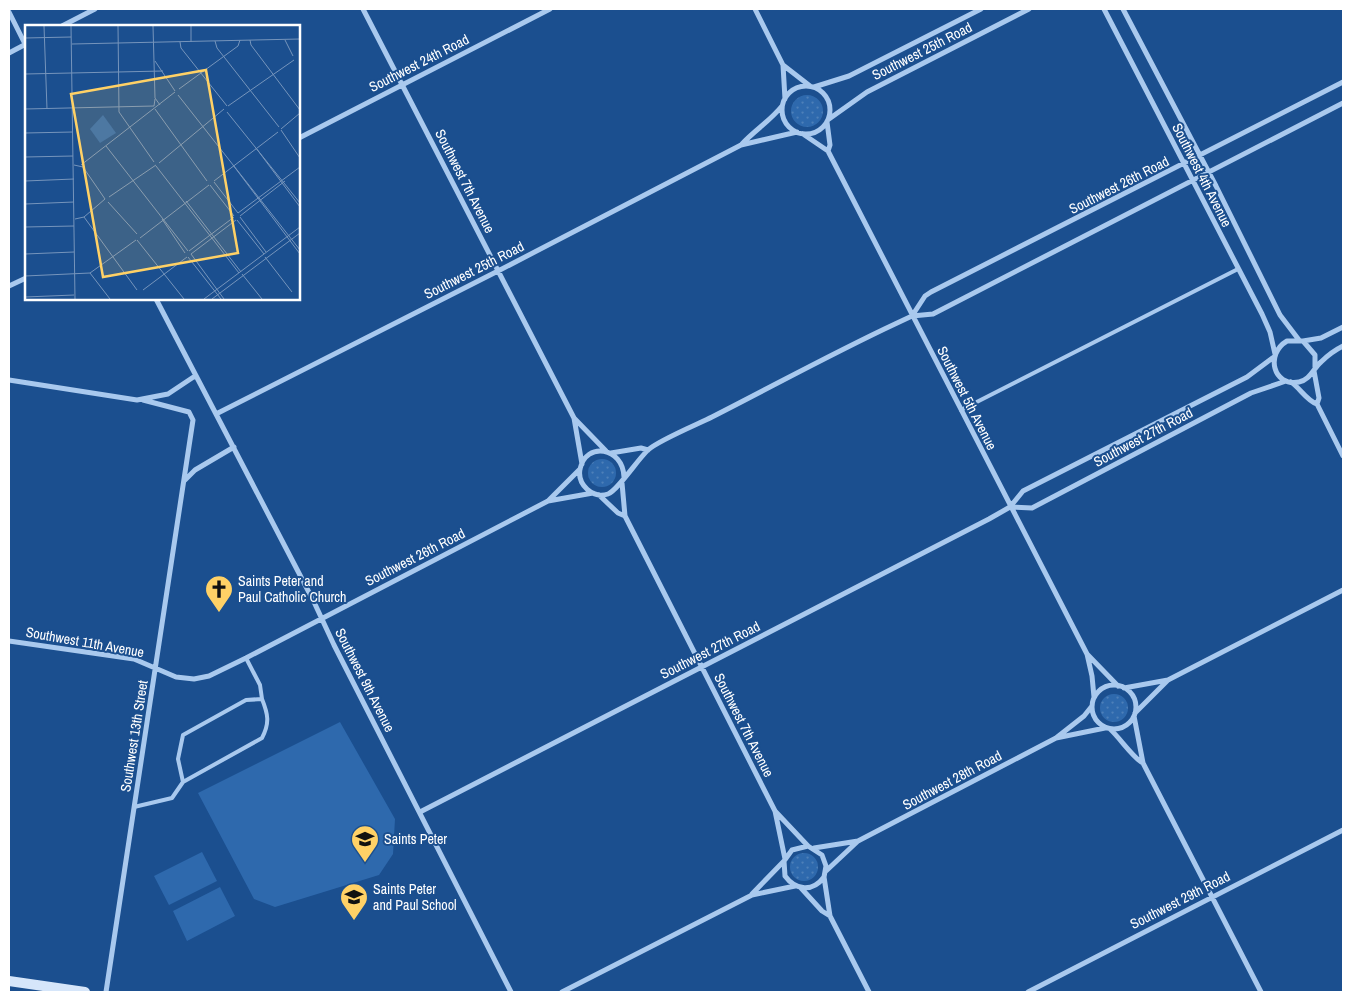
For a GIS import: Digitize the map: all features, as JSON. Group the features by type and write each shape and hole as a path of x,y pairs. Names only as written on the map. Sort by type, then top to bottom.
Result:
{"main road":[{"path":"9,981 85,992"}],"street":[{"path":"64,25 95,9"},
{"name":"Southwest 7th Avenue","path":"363,9 574,418 609,452"},
{"name":"Southwest 24th Road","path":"300,137 550,9"},
{"path":"755,9 783,65 785,99"},
{"name":"Southwest 25th Road","path":"812,86 849,76 980,9"},
{"name":"Southwest 25th Road","path":"828,121 867,92 1029,9"},
{"name":"Southwest 4th Avenue","path":"1104,9 1267,326 1274,355"},
{"name":"Southwest 4th Avenue","path":"1123,9 1209,172 1283,321 1301,341"},
{"path":"9,12 25,43"},
{"path":"9,53 25,45"},
{"path":"783,65 789,67 812,86 820,90 828,100 831,112 828,121 819,131 800,133 785,122 782,106 785,99 795,88 812,86"},
{"name":"Southwest 26th Road","path":"912,316 924,296 1343,82"},
{"path":"648,450 641,448 594,452 581,466 584,486 599,495 612,492 648,450 912,316 933,314 1343,103"},
{"name":"Southwest 25th Road","path":"741,144 753,132 770,120 782,106"},
{"name":"Southwest 5th Avenue","path":"828,121 830,145 828,152"},
{"name":"Southwest 25th Road","path":"216,414 498,272 741,144 800,133"},
{"name":"Southwest 5th Avenue","path":"800,133 828,152 1086,654 1092,676 1094,697"},
{"path":"9,286 25,278"},
{"name":"Southwest 9th Avenue","path":"157,300 234,447 511,992"},
{"path":"1317,404 1311,402 1302,391 1277,373 1274,355 1287,341 1321,338 1343,327"},
{"path":"1301,341 1313,349 1319,398 1317,404 1343,456"},
{"path":"1288,382 1302,382 1314,369 1343,346"},
{"name":"Southwest 27th Road","path":"420,812 1010,507 1023,491 1247,377 1274,355"},
{"path":"9,380 143,400 168,394 195,376"},
{"name":"Southwest 27th Road","path":"1010,507 1032,508 1251,393 1288,382"},
{"name":"Southwest 13th Street","path":"106,992 157,667 193,420 191,414 143,400"},
{"name":"Southwest 7th Avenue","path":"574,418 581,466"},
{"path":"184,483 195,470 234,447"},
{"path":"609,452 621,463 623,480"},
{"name":"Southwest 26th Road","path":"548,502 581,466"},
{"name":"Southwest 7th Avenue","path":"623,480 625,516 775,811 785,860"},
{"name":"Southwest 26th Road","path":"157,667 176,677 202,679 548,502 593,493"},
{"name":"Southwest 7th Avenue","path":"599,495 618,513 625,516"},
{"path":"1107,728 1121,728 1168,680 1343,590"},
{"name":"Southwest 11th Avenue","path":"9,640 134,658 157,667"},
{"name":"Southwest 5th Avenue","path":"1086,654 1121,687"},
{"path":"1143,763 1137,760 1127,745 1096,721 1092,706 1094,697 1104,688 1168,680"},
{"path":"1121,687 1134,698 1134,715 1143,763 1260,992"},
{"name":"Southwest 28th Road","path":"825,874 858,841 1056,738 1084,716 1092,706"},
{"name":"Southwest 28th Road","path":"1056,738 1107,728"},
{"name":"Southwest 7th Avenue","path":"775,811 811,847"},
{"name":"Southwest 29th Road","path":"1028,992 1343,830"},
{"name":"Southwest 28th Road","path":"811,847 858,841"},
{"path":"752,895 792,850 811,847 825,860 830,916 869,992"},
{"path":"785,860 786,876 822,911 830,916"},
{"path":"562,992 752,895 814,886 825,874"}],"lane":[{"path":"961,410 1238,269"},
{"path":"134,807 172,798 183,782 262,738 267,728 268,715 262,699 260,685 246,658"},
{"path":"183,782 178,759 182,735 246,700 262,699"}],"shaded area":[{"path":"807,95 813,96 818,100 822,105 822,117 818,122 813,126 807,127 801,126 796,122 792,117 791,111 792,105 796,100 801,96"},
{"path":"602,459 612,463 616,473 612,483 602,487 592,483 588,473 592,463"},
{"path":"1114,694 1124,698 1128,708 1124,718 1114,722 1104,718 1100,708 1104,698"},
{"path":"340,722 395,819 393,854 379,875 275,907 254,899 198,793"},
{"path":"202,852 217,881 169,905 154,876"},
{"path":"804,853 814,857 818,867 814,877 804,881 794,877 790,867 794,857"},
{"path":"220,887 235,916 187,941 173,911"}],"place":[{"name":"Saints Peter and Paul Catholic Church","path":"219,613"},
{"name":"Saints Peter","path":"365,863"},
{"name":"Saints Peter and Paul School","path":"354,921"}]}
